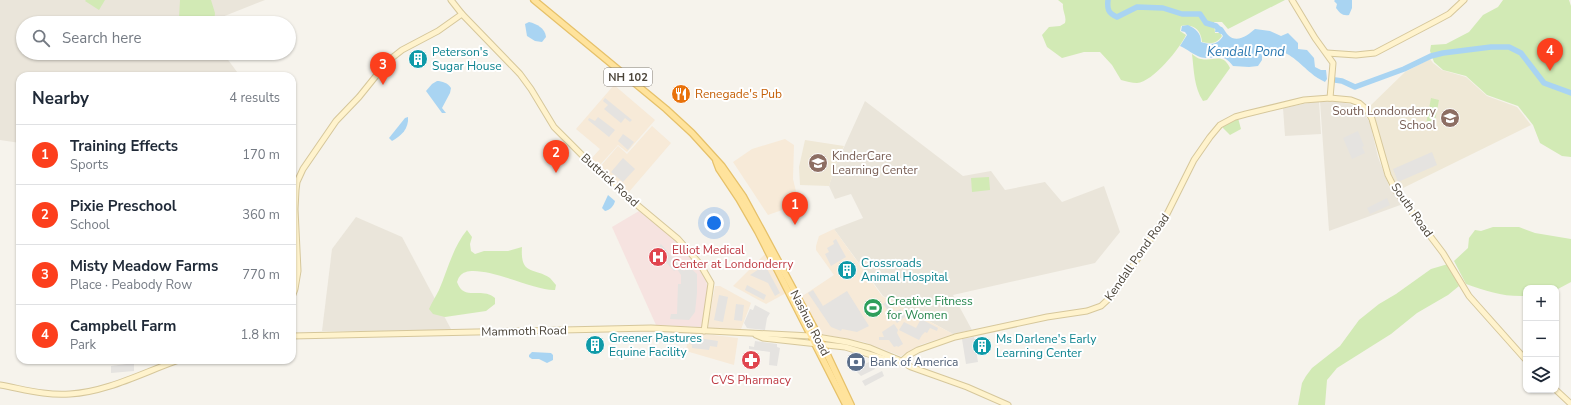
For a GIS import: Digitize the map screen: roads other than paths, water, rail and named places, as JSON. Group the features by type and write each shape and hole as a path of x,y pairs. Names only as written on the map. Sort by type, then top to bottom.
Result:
{"main road":[{"name":"Nashua Road","path":"534,0 666,109 722,166 743,196 822,344 851,405"},
{"name":"Nashua Road","path":"716,161 719,169 739,199 758,232 811,336 813,343 846,405"}],"street":[{"name":"Buttrick Road","path":"451,0 462,14 520,74 552,124 570,143 636,204 678,239 700,264 711,283 704,331"},
{"path":"1292,0 1315,38 1333,63 1330,98"},
{"path":"1327,53 1341,55 1365,55 1375,53 1436,22 1449,14 1464,0"},
{"path":"296,190 297,182 304,169 336,121 359,97 388,60 402,50 438,31 462,14"},
{"path":"1333,63 1341,55"},
{"name":"South Road","path":"1330,98 1351,100 1360,104 1367,110 1372,119 1388,175 1396,191 1443,253 1469,296 1523,357"},
{"name":"Kendall Pond Road","path":"901,362 918,350 955,337 1047,317 1087,311 1101,306 1114,294 1166,216 1198,154 1220,125 1235,117 1246,114 1304,100 1330,98"},
{"path":"296,229 298,270 296,279"},
{"name":"Mammoth Road","path":"296,336 633,328 811,336 847,342 870,348 919,370 967,386 1008,405"},
{"name":"Mammoth Road","path":"755,334 763,338 845,347 898,363 901,362"},
{"path":"0,385 43,393 80,393 108,386 168,364"},
{"path":"1559,393 1571,404"}],"water":[{"path":"1352,0 1352,8 1349,15 1343,15 1336,8 1337,4 1334,1"},
{"path":"529,22 538,25 544,31 546,37 542,42 535,41 527,36 525,24"},
{"name":"Kendall Pond","path":"1188,25 1198,32 1201,42 1208,44 1216,43 1223,36 1220,32 1215,32 1216,26 1222,27 1231,38 1235,39 1242,38 1255,29 1270,31 1281,36 1288,33 1298,43 1298,49 1307,50 1314,58 1315,67 1321,70 1326,70 1327,79 1325,82 1318,78 1295,59 1282,51 1275,50 1262,54 1262,60 1258,66 1249,67 1233,66 1225,58 1221,57 1200,57 1180,46 1187,35 1185,32 1181,31 1182,26"},
{"path":"437,81 445,83 451,88 442,108 446,113 442,113 426,91"},
{"path":"408,117 404,132 392,141 389,138 405,118"},
{"path":"608,195 615,201 612,208 605,211 602,208"},
{"path":"532,352 551,353 553,355 553,360 547,363 539,359 532,359 529,355"}],"waterway":[{"path":"1108,0 1109,10 1117,17 1137,7 1163,8 1182,14 1200,14 1206,23 1216,26 1221,31"},
{"path":"1335,80 1342,81 1355,87 1404,69 1431,56 1491,47 1509,47 1521,53 1544,83 1571,93"}],"place":[{"name":"Peterson's Sugar House","path":"418,59"},
{"name":"Campbell Farm","path":"1550,71"},
{"name":"Misty Meadow Farms","path":"383,85"},
{"name":"Renegade's Pub","path":"681,94"},
{"name":"South Londonderry School","path":"1450,118"},
{"name":"KinderCare Learning Center","path":"818,163"},
{"name":"Pixie Preschool","path":"556,173"},
{"name":"Training Effects","path":"795,225"},
{"name":"Elliot Medical Center at Londonderry","path":"658,257"},
{"name":"Crossroads Animal Hospital","path":"847,270"},
{"name":"Creative Fitness for Women","path":"873,308"},
{"name":"Greener Pastures Equine Facility","path":"595,345"},
{"name":"Ms Darlene's Early Learning Center","path":"982,346"},
{"name":"CVS Pharmacy","path":"751,360"},
{"name":"Bank of America","path":"856,362"}]}
